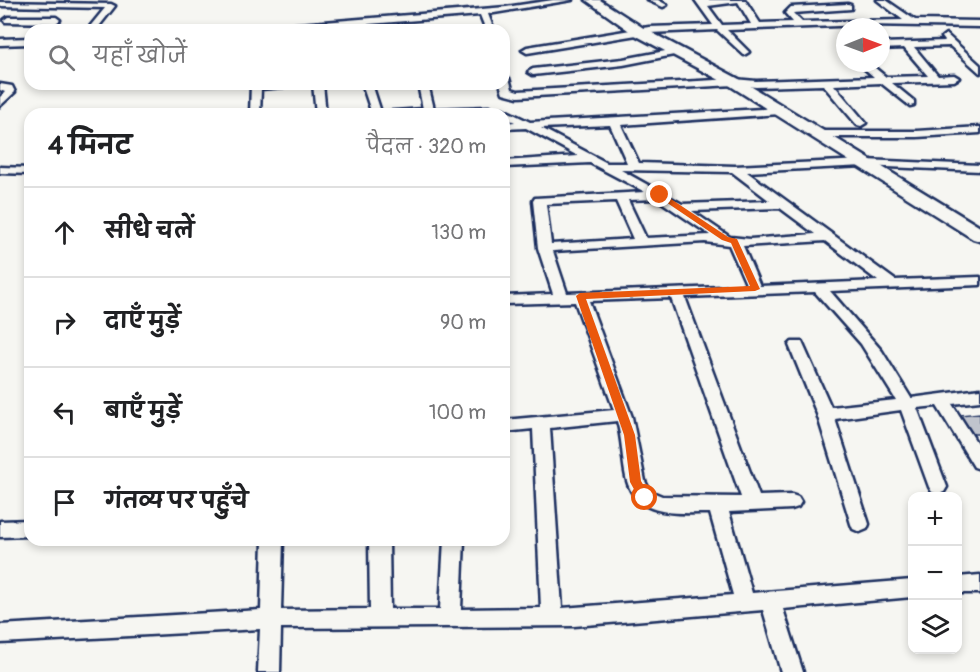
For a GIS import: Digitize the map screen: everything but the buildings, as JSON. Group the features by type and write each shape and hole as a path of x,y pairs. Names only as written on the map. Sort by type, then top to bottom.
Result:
{"street":[{"path":"379,24 568,0"},
{"path":"591,0 640,32 734,82 980,235"},
{"path":"651,0 663,5"},
{"path":"744,52 719,27 702,2 740,0 757,26"},
{"path":"881,0 913,23"},
{"path":"0,26 32,2"},
{"path":"52,24 76,2"},
{"path":"0,4 76,2 111,6 96,24"},
{"path":"782,2 791,10 843,3 861,18"},
{"path":"791,10 789,13 800,25"},
{"path":"483,11 488,24"},
{"path":"9,20 56,20"},
{"path":"527,50 640,32 836,23"},
{"path":"890,23 980,24"},
{"path":"930,23 980,70"},
{"path":"0,42 24,40"},
{"path":"577,43 586,50"},
{"path":"890,45 952,43"},
{"path":"906,44 935,78"},
{"path":"533,72 604,64 676,52"},
{"path":"595,57 604,64"},
{"path":"872,72 910,103"},
{"path":"507,90 518,94 734,82 756,84 954,78"},
{"path":"826,82 861,123"},
{"path":"0,87 8,88 10,92 0,103"},
{"path":"255,108 256,90"},
{"path":"319,90 320,108"},
{"path":"369,90 375,108"},
{"path":"424,90 428,108"},
{"path":"510,126 614,122 780,111"},
{"path":"510,117 530,125 660,195 730,240 755,289"},
{"path":"614,122 635,167"},
{"path":"817,134 917,134 980,130"},
{"path":"510,164 593,159"},
{"path":"606,166 735,169 864,163 980,168"},
{"path":"735,169 893,285"},
{"path":"0,170 24,171"},
{"path":"561,297 545,248 539,201 660,195"},
{"path":"620,196 641,242"},
{"path":"682,208 783,204"},
{"path":"545,248 641,242 730,240 750,243 827,237"},
{"path":"510,300 980,281"},
{"path":"818,287 861,333 905,402 938,487"},
{"path":"676,292 752,503"},
{"path":"580,296 623,415 629,435 636,482 645,498 666,504 792,502"},
{"path":"797,345 825,414 860,524"},
{"path":"825,414 980,394"},
{"path":"940,398 980,462"},
{"path":"510,425 623,415"},
{"path":"541,422 552,617"},
{"path":"717,504 745,603"},
{"path":"0,529 24,528"},
{"path":"269,672 273,546"},
{"path":"379,546 380,618"},
{"path":"450,617 454,546"},
{"path":"962,585 980,584"},
{"path":"0,634 270,619 552,617 908,589"},
{"path":"770,601 792,672"}],"route":[{"path":"645,498 636,482 629,435 580,296 755,289 734,241 725,239 660,195"}]}
